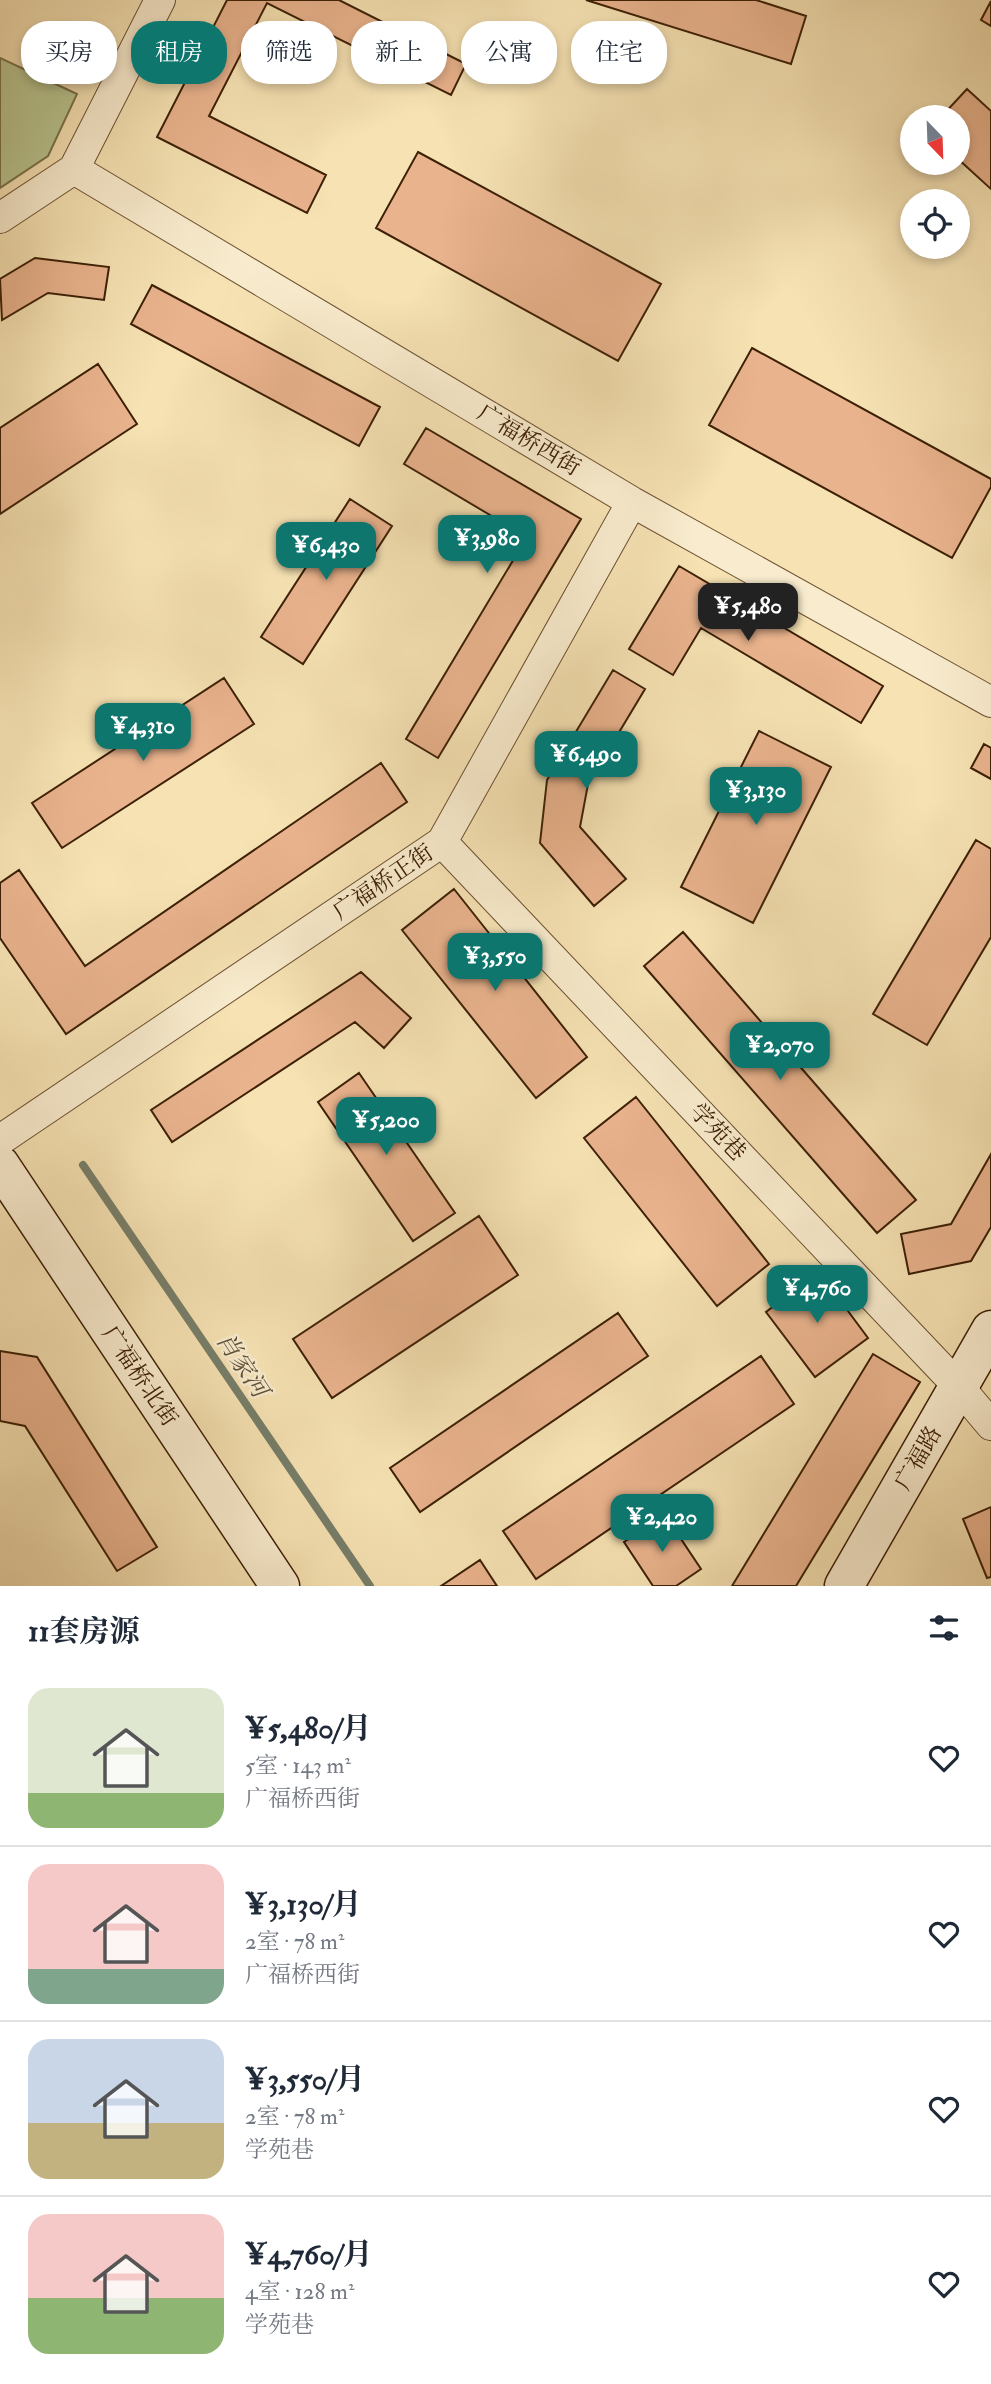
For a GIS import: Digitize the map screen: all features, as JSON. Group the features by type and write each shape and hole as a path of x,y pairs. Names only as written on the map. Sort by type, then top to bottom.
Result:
{"main road":[{"name":"广福桥北街","path":"0,1165 279,1586"},
{"name":"广福路","path":"844,1586 991,1330"}],"street":[{"path":"0,218 74,169 160,0"},
{"name":"广福桥西街","path":"74,169 632,502 991,702"},
{"name":"广福桥正街","path":"0,1140 442,842 632,502"},
{"name":"学苑巷","path":"442,842 959,1387 991,1424"}],"green space":[{"path":"0,58 21,68 21,84 56,84 77,94 48,156 0,188"}],"building":[{"path":"227,0 339,0 381,21 351,21 351,45 337,38 337,21 303,21 267,3 258,21 241,21 241,54 227,81 227,21 216,21"},
{"path":"586,0 756,0 806,16 791,64 667,25 667,21 653,21"},
{"path":"991,1 991,26 981,20"},
{"path":"447,54 461,61 461,74 451,95 429,84 447,84"},
{"path":"184,84 225,84 209,116 326,175 307,213 157,137"},
{"path":"967,89 991,111 991,189 970,170 970,105 952,105"},
{"path":"418,152 661,284 618,361 376,228"},
{"path":"35,258 109,267 104,300 48,293 2,320 0,279"},
{"path":"152,285 380,407 359,446 131,324"},
{"path":"752,348 991,479 991,487 952,558 709,425"},
{"path":"98,364 137,424 0,514 0,428"},
{"path":"426,428 581,519 438,758 406,739 527,537 404,464"},
{"path":"350,499 392,526 303,664 261,637"},
{"path":"679,566 883,686 861,723 701,628 673,675 629,649"},
{"path":"613,670 645,689 588,784 580,827 626,879 594,906 540,843 547,780"},
{"path":"224,678 254,724 62,848 32,803"},
{"path":"759,731 831,767 753,923 681,887"},
{"path":"984,744 991,748 991,779 971,768"},
{"path":"381,763 407,802 66,1034 0,938 0,883 19,870 85,966"},
{"path":"976,840 991,849 991,937 927,1045 873,1014"},
{"path":"454,889 587,1057 536,1098 402,930"},
{"path":"683,932 916,1200 877,1233 644,966"},
{"path":"361,972 411,1018 384,1048 355,1022 172,1142 151,1110"},
{"path":"359,1073 455,1213 413,1241 318,1102"},
{"path":"636,1097 769,1264 717,1306 584,1138"},
{"path":"991,1154 991,1227 971,1261 909,1274 901,1234 951,1224"},
{"path":"479,1216 518,1275 332,1398 293,1339"},
{"path":"819,1272 868,1338 815,1377 766,1312"},
{"path":"618,1313 648,1356 420,1512 390,1468"},
{"path":"0,1351 37,1357 157,1547 117,1571 25,1426 0,1421"},
{"path":"873,1354 920,1382 796,1586 732,1586"},
{"path":"761,1356 794,1404 536,1579 503,1531"},
{"path":"991,1507 991,1577 987,1578 963,1519"},
{"path":"665,1515 701,1569 676,1586 653,1586 624,1542"},
{"path":"480,1560 497,1586 441,1586"}],"waterway":[{"name":"肖家河","path":"83,1165 370,1586"}]}
